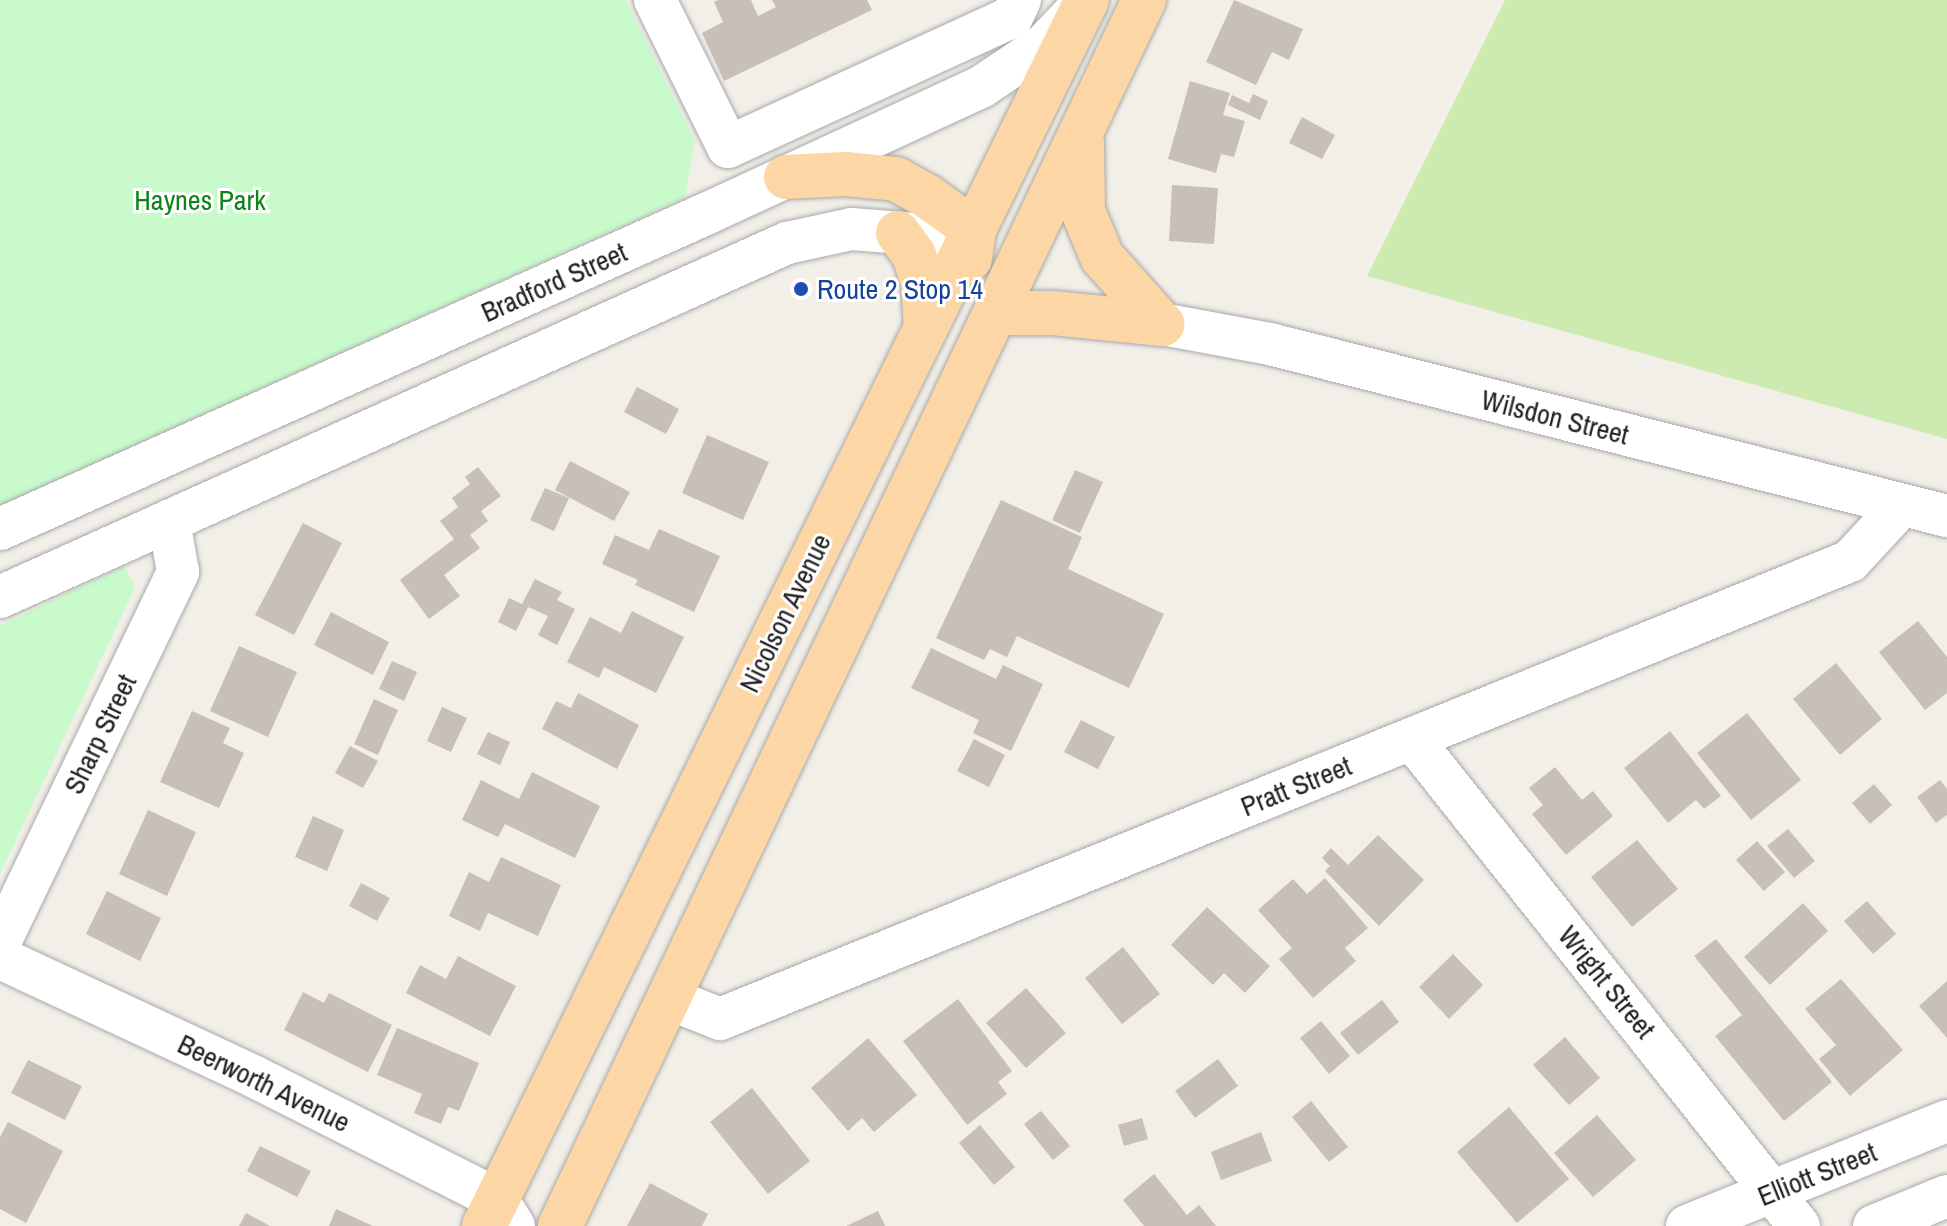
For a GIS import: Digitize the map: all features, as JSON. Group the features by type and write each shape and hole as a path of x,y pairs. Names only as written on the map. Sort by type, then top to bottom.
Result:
{"main road":[{"name":"Nicolson Avenue","path":"498,1217 742,701 1087,0"},
{"path":"560,1226 1144,0"},
{"path":"974,230 1002,219 1024,203 1064,126 1106,78"},
{"path":"1081,131 1083,211 1102,257 1162,324"},
{"path":"786,177 845,174 896,179 927,196 974,230"},
{"path":"965,375 968,274 974,230"},
{"path":"898,233 914,255 923,282 926,328"},
{"path":"997,313 1053,313 1162,324"},
{"path":"742,701 798,728"}],"street":[{"path":"655,0 728,147 786,177"},
{"path":"706,214 728,147 1012,17 1020,0"},
{"name":"Bradford Street","path":"0,529 706,214 981,87 1044,45 1087,0"},
{"path":"0,597 787,243 852,229 926,235 974,230"},
{"name":"Wilsdon Street","path":"1162,324 1270,344 1947,516"},
{"name":"Pratt Street","path":"670,999 720,1019 1850,561 1902,505"},
{"name":"Sharp Street","path":"0,942 178,572 169,521"},
{"name":"Wright Street","path":"1412,739 1774,1190 1799,1226"},
{"name":"Beerworth Avenue","path":"0,958 253,1076 498,1217"},
{"name":"Elliott Street","path":"1687,1226 1947,1121"},
{"path":"1874,1226 1947,1196"}],"green space":[{"name":"Haynes Park","path":"0,0 626,0 695,141 685,198 0,506"},
{"path":"1505,0 1947,0 1947,439 1367,276"},
{"path":"124,566 135,587 0,874 0,626"}],"building":[{"path":"751,0 758,16 776,7 772,0 867,0 872,10 724,81 702,33 723,22 714,2"},
{"path":"1234,0 1303,29 1289,60 1272,52 1256,85 1206,62"},
{"path":"1190,81 1230,93 1223,115 1245,121 1234,157 1221,154 1216,173 1168,159"},
{"path":"1253,94 1268,101 1260,120 1228,105 1232,95 1249,103"},
{"path":"1302,117 1335,135 1322,159 1289,143"},
{"path":"1172,185 1218,188 1214,244 1169,241"},
{"path":"637,387 679,409 666,434 624,412"},
{"path":"707,435 769,462 743,520 682,493"},
{"path":"570,461 630,492 614,521 555,490"},
{"path":"478,467 501,496 481,511 488,521 470,535 480,548 444,575 460,596 429,619 400,580 454,539 440,521 458,507 452,498 470,484 465,477"},
{"path":"1075,470 1103,482 1080,533 1052,520"},
{"path":"545,488 569,498 554,531 530,520"},
{"path":"1001,500 1082,537 1068,569 1164,614 1129,688 1017,636 1007,657 990,649 984,660 936,638"},
{"path":"303,523 342,543 294,635 255,615"},
{"path":"659,529 720,556 694,612 635,585 638,580 602,564 615,535 649,550"},
{"path":"535,579 562,592 557,600 575,609 557,645 538,635 548,616 528,607 516,631 498,622 509,598 522,604"},
{"path":"632,611 684,637 656,693 604,667 599,678 567,662 590,617 621,633"},
{"path":"331,612 389,642 373,675 314,645"},
{"path":"1918,621 1947,657 1947,693 1925,710 1879,652"},
{"path":"239,646 297,672 268,737 210,711"},
{"path":"931,648 996,679 1003,665 1043,684 1011,751 973,733 979,720 911,688"},
{"path":"392,661 417,672 404,701 379,689"},
{"path":"1836,663 1882,719 1840,755 1793,699"},
{"path":"578,693 639,725 617,769 542,729 556,701 571,708"},
{"path":"374,699 398,710 378,755 354,744"},
{"path":"442,707 467,718 451,752 427,741"},
{"path":"192,711 230,728 223,743 244,753 219,808 160,782"},
{"path":"1747,713 1801,780 1751,820 1697,753"},
{"path":"1081,720 1115,737 1098,769 1064,752"},
{"path":"1670,731 1721,796 1704,809 1696,800 1668,823 1624,768"},
{"path":"488,732 510,742 500,765 477,754"},
{"path":"974,739 1005,755 989,787 957,771"},
{"path":"350,746 378,761 363,788 335,773"},
{"path":"1555,767 1582,800 1593,791 1613,816 1566,855 1532,814 1543,805 1529,788"},
{"path":"532,772 600,806 575,858 505,824 498,837 462,820 481,780 519,799"},
{"path":"1940,780 1947,789 1947,815 1936,823 1917,797"},
{"path":"1874,784 1892,805 1870,824 1852,803"},
{"path":"148,810 196,832 167,896 119,874"},
{"path":"313,816 344,830 327,871 295,857"},
{"path":"1788,829 1815,861 1794,878 1767,846"},
{"path":"1378,835 1424,880 1379,926 1325,871 1330,866 1322,858 1331,848 1348,865"},
{"path":"1637,840 1678,889 1632,927 1591,877"},
{"path":"1757,841 1785,872 1764,891 1736,860"},
{"path":"501,857 561,885 538,936 488,913 480,931 449,916 469,872 489,882"},
{"path":"1325,878 1368,928 1345,948 1356,961 1313,998 1279,959 1292,948 1258,910 1293,879 1307,894"},
{"path":"361,883 390,898 377,921 349,906"},
{"path":"107,891 161,918 140,961 86,934"},
{"path":"1867,901 1896,934 1873,954 1844,921"},
{"path":"1803,903 1828,931 1770,985 1744,957"},
{"path":"1207,907 1270,966 1245,993 1224,973 1213,985 1171,945"},
{"path":"1716,939 1832,1082 1784,1121 1715,1036 1742,1015 1694,956"},
{"path":"1123,947 1160,994 1122,1024 1085,978"},
{"path":"1453,954 1483,985 1449,1019 1419,987"},
{"path":"458,956 516,986 490,1036 406,993 420,965 446,979"},
{"path":"1841,979 1903,1050 1850,1096 1819,1059 1836,1045 1805,1009"},
{"path":"1947,981 1947,1038 1919,1006"},
{"path":"1026,988 1066,1033 1026,1068 986,1023"},
{"path":"303,992 324,1003 329,993 392,1025 368,1072 284,1030"},
{"path":"958,999 1012,1071 998,1082 1007,1094 967,1125 903,1041"},
{"path":"1382,1000 1399,1022 1358,1055 1340,1033"},
{"path":"1321,1021 1350,1056 1329,1074 1300,1038"},
{"path":"397,1028 479,1063 459,1111 448,1107 441,1124 414,1113 422,1094 377,1075"},
{"path":"1565,1037 1600,1078 1569,1105 1533,1065"},
{"path":"868,1038 917,1095 874,1132 862,1118 848,1131 811,1088"},
{"path":"1218,1059 1238,1086 1195,1118 1175,1091"},
{"path":"28,1060 82,1086 65,1120 11,1093"},
{"path":"752,1088 810,1161 768,1194 710,1122"},
{"path":"1311,1101 1348,1147 1329,1162 1292,1117"},
{"path":"1509,1107 1569,1179 1517,1223 1457,1152"},
{"path":"1041,1111 1070,1146 1053,1160 1024,1124"},
{"path":"1597,1115 1636,1160 1593,1197 1554,1153"},
{"path":"1142,1118 1148,1139 1124,1146 1118,1125"},
{"path":"8,1122 63,1151 26,1223 0,1209 0,1137"},
{"path":"980,1125 1015,1167 994,1185 959,1143"},
{"path":"1261,1132 1272,1161 1221,1180 1211,1152"},
{"path":"260,1146 311,1171 297,1197 247,1171"},
{"path":"1154,1174 1187,1215 1199,1205 1216,1226 1144,1226 1123,1200"},
{"path":"650,1183 708,1214 702,1226 627,1226"},
{"path":"336,1209 373,1226 329,1226"},
{"path":"878,1211 885,1226 846,1226"},
{"path":"246,1213 270,1226 239,1226"}],"place":[{"name":"Route 2 Stop 14","path":"801,289"}]}
